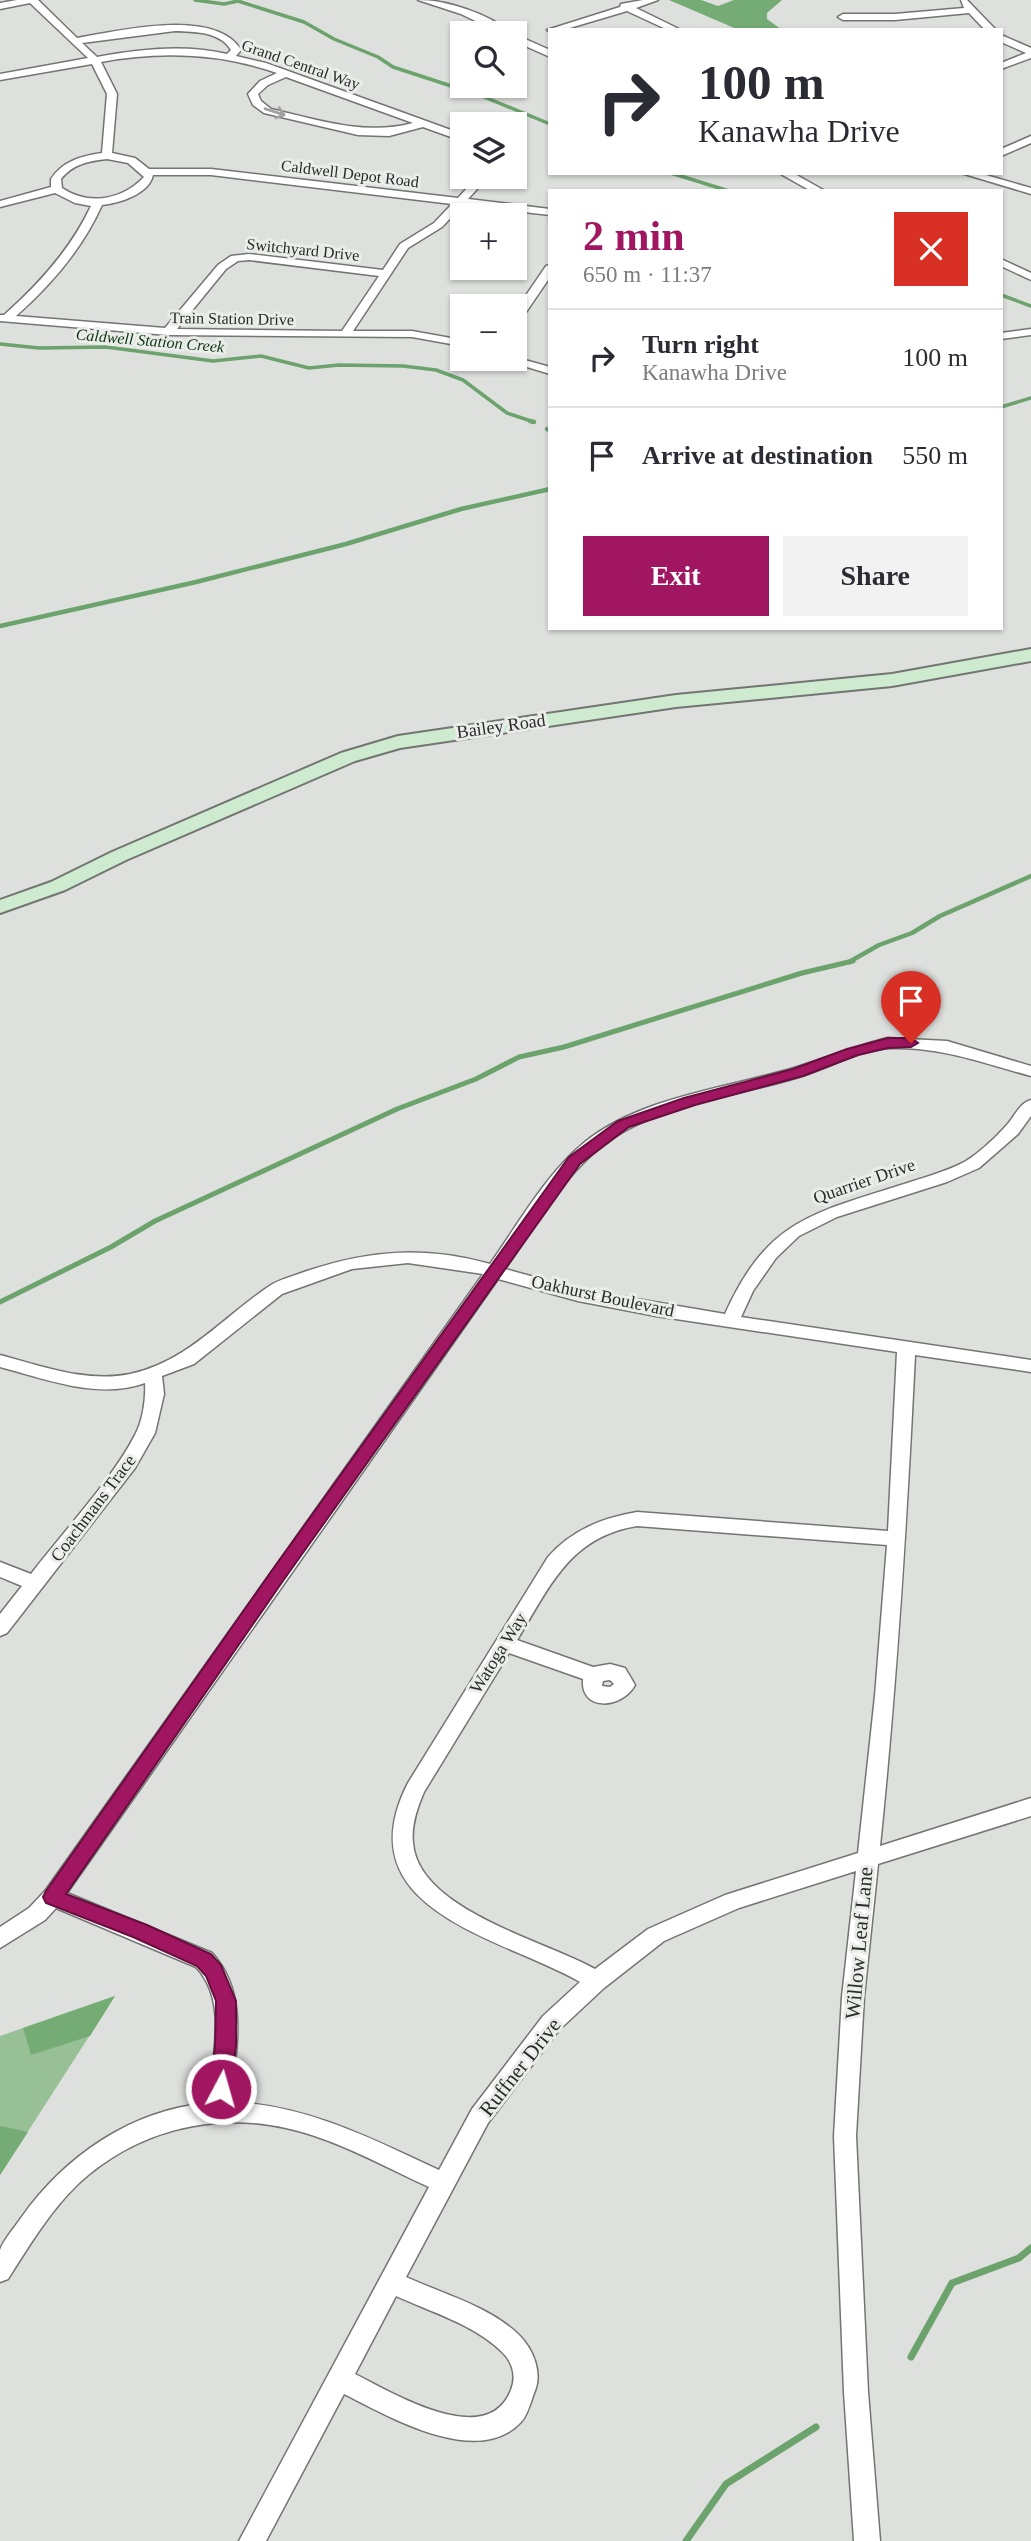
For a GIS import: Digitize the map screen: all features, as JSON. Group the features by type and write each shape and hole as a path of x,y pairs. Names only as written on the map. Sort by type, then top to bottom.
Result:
{"street":[{"path":"0,6 32,0 95,60 112,94 107,156"},
{"path":"423,0 464,12 482,21"},
{"path":"612,0 672,28"},
{"path":"558,28 653,0"},
{"path":"962,0 989,28"},
{"path":"843,17 883,18 971,10"},
{"path":"74,41 134,32 197,30 230,40 236,50 230,56"},
{"path":"527,36 548,31"},
{"path":"1003,39 1031,53"},
{"path":"527,43 548,53"},
{"name":"Grand Central Way","path":"0,77 95,60 178,52 230,56 450,134"},
{"path":"1003,65 1031,53"},
{"path":"284,74 264,83 253,94 261,107 276,113 370,134 399,132 422,124"},
{"path":"1003,152 1031,139"},
{"path":"107,156 134,161 147,175 130,194 98,202 69,198 57,189 56,179 63,170 85,159 107,156"},
{"name":"Caldwell Depot Road","path":"147,175 197,177 450,204"},
{"path":"788,175 816,189"},
{"path":"973,175 1031,191"},
{"path":"0,204 57,189"},
{"path":"458,203 471,189"},
{"path":"3,318 73,247 90,222 98,202"},
{"name":"Caldwell Depot Road","path":"527,210 548,212"},
{"path":"345,335 383,273 404,246 438,225 450,212"},
{"name":"Caldwell Depot Road","path":"527,217 548,220"},
{"name":"Switchyard Drive","path":"168,332 222,267 235,258 250,257 383,273"},
{"path":"1003,263 1031,277"},
{"path":"527,303 548,271"},
{"path":"534,293 548,295"},
{"name":"Train Station Drive","path":"3,318 168,332 412,334 450,341"},
{"path":"1003,336 1031,332"},
{"path":"527,365 548,370"},
{"name":"Bailey Road","path":"0,907 58,886 119,856 348,757 398,742 666,702 892,680 1031,656"},
{"path":"0,1939 37,1914 53,1897 561,1176 591,1146 624,1124 689,1101 798,1072 853,1052 888,1043 947,1046 1031,1071"},
{"name":"Quarrier Drive","path":"731,1320 745,1289 770,1254 793,1232 831,1213 942,1178 973,1164 1012,1130 1031,1105"},
{"name":"Oakhurst Boulevard","path":"0,1361 77,1381 114,1382 153,1375 188,1360 276,1290 322,1271 381,1258 408,1257 438,1259 496,1271 578,1295 656,1310 1031,1366"},
{"name":"Willow Leaf Lane","path":"867,2541 856,2392 845,2136 853,1997 885,1696 897,1539 906,1346"},
{"name":"Coachmans Trace","path":"0,1628 128,1464 146,1433 155,1394 153,1375"},
{"name":"Watoga Way","path":"596,1981 547,1955 451,1913 423,1889 406,1860 404,1815 415,1789 503,1643 566,1548 591,1532 621,1521 655,1518 897,1539"},
{"path":"0,1569 35,1583"},
{"path":"503,1643 593,1675"},
{"name":"Ruffner Drive","path":"252,2541 393,2283 480,2116 530,2047 551,2023 596,1981 656,1935 722,1906 1031,1807"},
{"path":"53,1897 204,1960 214,1971 226,2001 227,2016 219,2110"},
{"path":"0,2271 56,2192 89,2162 136,2133 176,2119 219,2110 256,2112 313,2126 444,2183"},
{"path":"339,2379 460,2431 480,2431 496,2425 508,2418 517,2406 526,2383 525,2362 516,2348 490,2328 393,2283"}],"green space":[{"path":"669,0 701,0 718,6 734,0 782,0 767,13 767,19 779,28 734,28"},
{"path":"115,1996 0,2175 0,2036"},
{"path":"115,1996 90,2036 31,2055 23,2028"},
{"path":"0,2126 28,2132 0,2175"}],"waterway":[{"path":"195,0 224,4 238,1 304,22 334,39 378,57 393,67 482,96 548,123"},
{"path":"677,175 723,189"},
{"path":"1003,296 1031,306"},
{"name":"Caldwell Station Creek","path":"0,344 39,348 106,347 213,361 261,356 309,368 339,365 403,366 436,370 463,380 507,413 534,422 530,421"},
{"name":"Caldwell Station Creek","path":"1003,406 1031,398"},
{"path":"0,626 196,582 346,544 461,509 548,489"},
{"path":"849,962 879,945 912,933 940,916 1031,876"},
{"path":"0,1302 111,1247 155,1221 397,1109 476,1079 519,1057 564,1047 802,973 849,962"},
{"path":"911,2357 952,2283 1019,2258 1031,2248"},
{"path":"686,2541 726,2484 816,2427"}],"route":[{"path":"221,2089 227,2016 226,2001 214,1971 204,1960 140,1931 53,1897 561,1176 575,1161 591,1146 624,1124 689,1101 798,1072 853,1052 888,1043 911,1043"}]}
